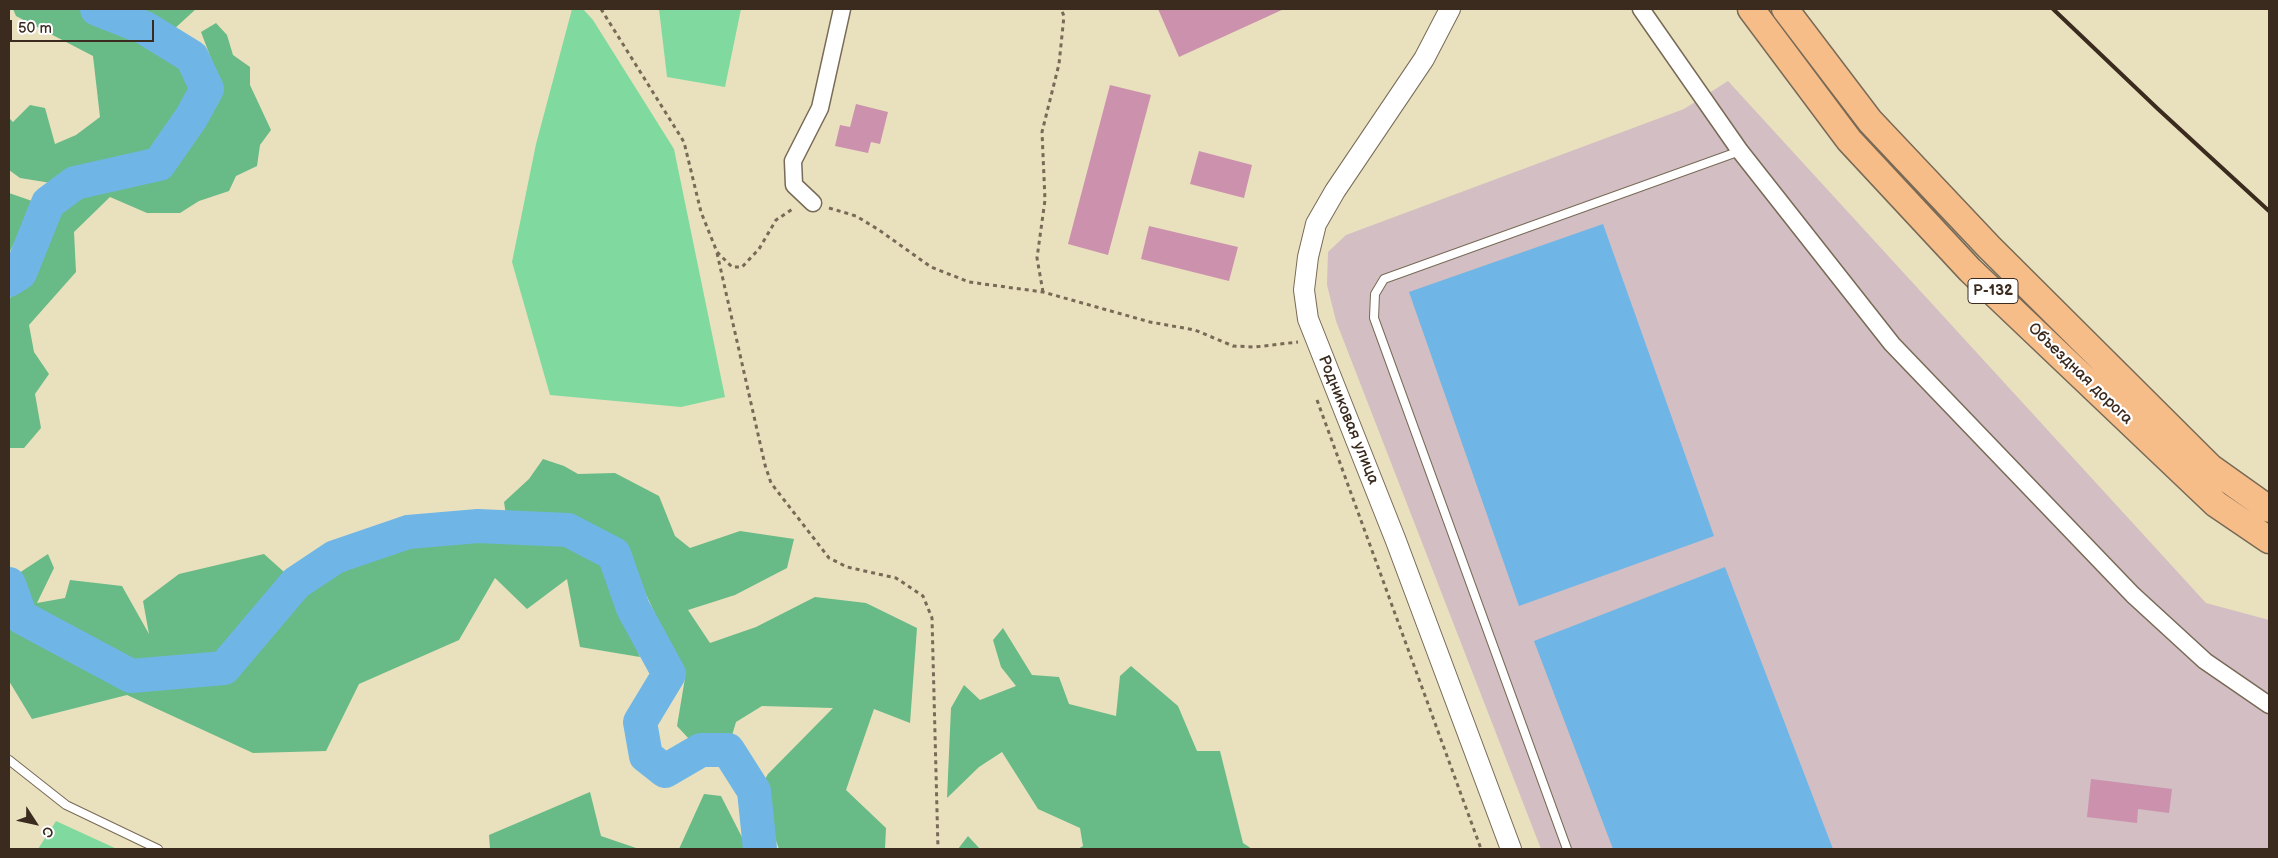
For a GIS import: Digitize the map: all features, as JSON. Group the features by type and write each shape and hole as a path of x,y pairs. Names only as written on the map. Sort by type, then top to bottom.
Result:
{"highway":[{"name":"Объездная дорога","path":"1752,9 1849,140 1970,270 2216,504 2269,540"},
{"name":"Объездная дорога","path":"1785,9 1870,121 1989,247 2210,467 2269,509"}],"street":[{"path":"813,203 794,185 793,161 820,108 842,9"},
{"name":"Родниковая улица","path":"1450,9 1424,59 1335,191 1316,224 1308,257 1304,290 1308,319 1396,541 1511,849"},
{"path":"1641,9 1740,151 1892,344 2133,595 2205,661 2269,705"}],"lane":[{"path":"1567,849 1374,318 1375,294 1384,279 1740,151"},
{"path":"9,760 66,805 158,849"}],"path":[{"path":"601,9 684,142 701,212 717,252 765,465 771,483 829,558 847,567 896,578 923,596 932,618 938,849"},
{"path":"1043,292 1037,258 1045,200 1042,132 1058,64 1064,16 1061,9"},
{"path":"717,252 732,267 742,268 759,249 776,220 790,209 813,203 856,216 879,230 930,267 969,282 1043,292 1150,322 1195,330 1233,346 1255,347 1316,340"},
{"path":"1316,397 1481,849"}],"shaded area":[{"path":"1728,81 2206,603 2269,620 2269,849 1541,849 1336,321 1327,285 1328,252 1346,235 1684,109"}],"green space":[{"path":"13,9 79,9 130,30 185,60 199,87 176,130 149,154 51,183 20,178 9,170 9,118 13,122 30,105 45,108 55,144 76,135 100,117 93,56 16,16"},
{"path":"123,9 196,9 173,30"},
{"path":"572,9 583,9 593,20 674,149 725,397 681,407 550,395 512,262 536,144"},
{"path":"659,9 741,9 725,87 667,77"},
{"path":"216,23 227,35 233,55 250,67 250,85 271,130 260,145 257,166 236,176 229,191 199,201 180,213 147,213 110,197 74,232 76,272 29,325 34,352 49,374 35,394 41,428 24,448 9,448 9,299 30,279 60,216 71,201 164,170 217,93 218,77 201,32"},
{"path":"9,193 35,202 9,253"},
{"path":"543,459 564,466 578,474 615,473 659,496 675,536 690,548 740,531 794,539 787,568 735,595 688,610 710,643 756,627 815,597 866,603 917,628 910,723 874,709 846,790 886,828 885,849 779,849 758,791 768,774 833,708 762,706 736,722 730,742 723,753 702,753 677,726 685,678 629,558 560,513 506,515 504,502 529,479"},
{"path":"555,536 608,559 618,604 640,657 580,647 567,579 527,609 495,578 459,640 359,684 326,751 253,753 127,695 32,719 9,681 9,621 123,681 228,679 331,552 405,542"},
{"path":"48,554 54,568 37,603 65,598 70,580 122,586 149,634 143,601 179,574 264,554 293,580 227,653 196,666 114,662 28,612 18,587 16,575"},
{"path":"1003,628 1032,675 1059,677 1069,704 1116,716 1120,676 1131,666 1178,706 1197,751 1220,751 1243,843 1252,849 1078,849 1083,846 1080,828 1038,809 1002,752 979,767 947,798 951,708 964,685 980,700 1016,686 1001,667 993,640"},
{"path":"590,792 601,836 639,849 490,849 489,835"},
{"path":"704,794 721,796 748,849 679,849"},
{"path":"56,821 117,849 38,849"},
{"path":"968,836 980,849 958,849"}],"water":[{"path":"1603,224 1714,536 1519,606 1409,292"},
{"path":"1725,567 1833,849 1613,849 1534,641"}],"building":[{"path":"1158,9 1284,9 1179,57"},
{"path":"1110,85 1151,95 1108,255 1068,244"},
{"path":"856,104 888,112 880,144 871,142 868,153 835,146 840,125 850,127"},
{"path":"1199,151 1252,165 1244,198 1190,184"},
{"path":"1149,226 1238,247 1229,281 1141,259"},
{"path":"2091,779 2172,789 2169,813 2138,809 2137,823 2087,817"}],"waterway":[{"path":"9,280 20,273 48,203 75,183 159,164 191,118 207,89 192,57 145,28 97,9"},
{"path":"9,584 21,617 131,676 224,668 296,583 335,557 408,532 478,526 568,530 614,554 633,608 669,674 640,722 646,756 665,771 701,750 728,750 754,791 760,849"}],"railway":[{"path":"2053,9 2269,211"}]}
